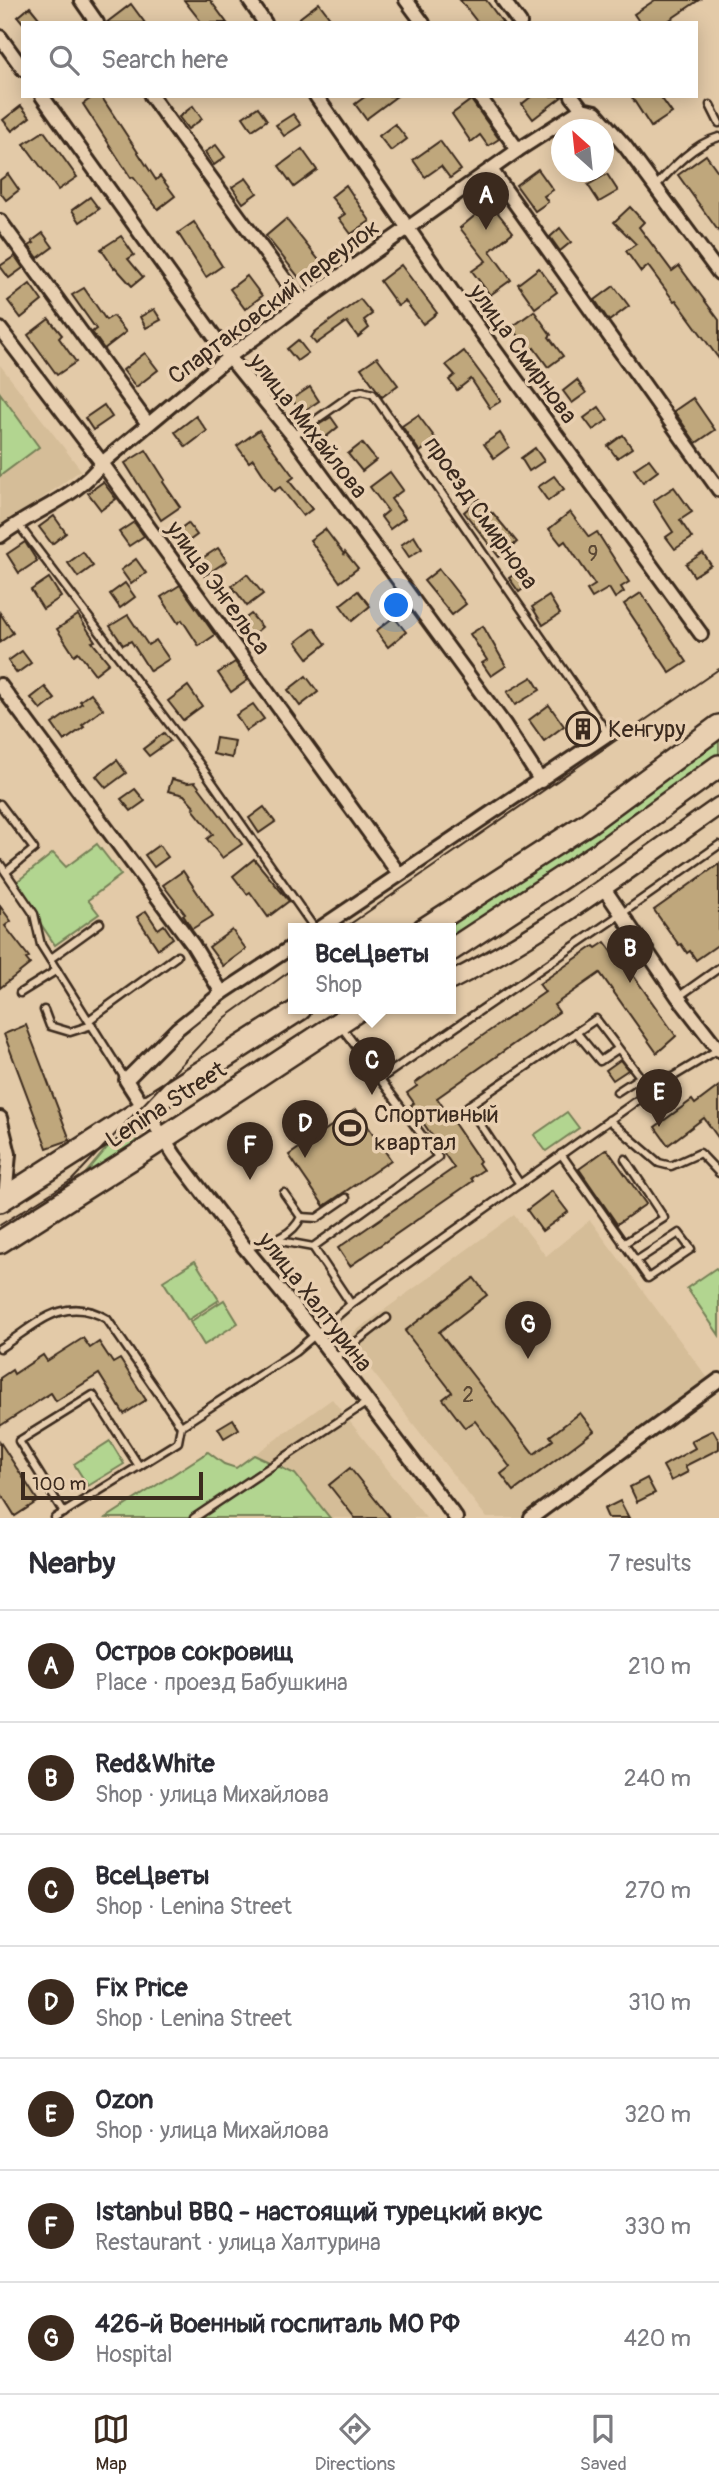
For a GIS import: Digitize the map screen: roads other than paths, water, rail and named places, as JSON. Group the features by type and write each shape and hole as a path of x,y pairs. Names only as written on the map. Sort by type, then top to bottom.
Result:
{"main road":[{"path":"433,923 588,822 719,726"},
{"path":"456,947 599,853 719,766"},
{"name":"Lenina Street","path":"3,1199 291,1014"},
{"name":"Lenina Street","path":"0,1242 165,1138 352,1014"}],"street":[{"path":"81,0 96,21"},
{"path":"249,0 264,21"},
{"path":"406,0 422,21"},
{"path":"503,0 519,21"},
{"path":"0,37 21,66"},
{"name":"улица Михайлова","path":"43,98 229,357 293,436 504,724 541,781"},
{"path":"152,98 302,303"},
{"name":"улица Смирнова","path":"317,98 408,229 701,634"},
{"path":"480,98 518,150"},
{"path":"574,98 582,109 595,112 625,146 719,273"},
{"name":"Спартаковский переулок","path":"0,536 17,523 57,503 91,478 102,463 148,424 229,357 302,303 492,171 518,150 582,109"},
{"path":"492,171 719,490"},
{"path":"0,221 148,424"},
{"name":"улица Энгельса","path":"0,329 102,463 399,874"},
{"path":"0,685 193,945 222,993"},
{"path":"326,923 608,734"},
{"path":"456,978 542,929 719,806"},
{"path":"603,887 719,1050"},
{"path":"126,1080 177,1030 222,993 288,949"},
{"name":"улица Халтурина","path":"126,1080 175,1156 456,1518"},
{"path":"0,1118 9,1154 3,1199"},
{"path":"531,1518 719,1380"}],"lane":[{"path":"710,105 719,122"},
{"path":"656,186 672,168 708,140 719,137"},
{"name":"проезд Смирнова","path":"293,436 354,393 362,391 373,394 608,734"},
{"path":"17,523 198,762 313,923"},
{"path":"0,804 34,849 6,872"},
{"path":"380,1079 719,845"},
{"path":"0,864 34,914 41,945 126,1080"},
{"path":"50,959 100,923"},
{"path":"44,1010 51,1026 70,1032 90,1023 177,956"},
{"path":"678,996 719,968"},
{"path":"20,993 57,970"},
{"path":"274,1240 313,1247 438,1157 380,1079 356,1014"},
{"path":"520,1184 468,1106 596,1019 650,1091"},
{"path":"576,1032 600,1061 618,1049"},
{"path":"181,1426 295,1352 351,1304 650,1091 719,1050"},
{"path":"617,1092 640,1077"},
{"path":"609,1120 659,1163 671,1166 700,1153 719,1173"},
{"path":"561,1154 624,1244 636,1261 648,1278 691,1249 679,1233 636,1261"},
{"path":"624,1244 664,1218 625,1159"},
{"path":"284,1193 301,1217"},
{"path":"301,1217 317,1218 346,1198"},
{"path":"245,1248 274,1240 292,1231 301,1217"},
{"path":"313,1247 351,1304"},
{"path":"0,1348 62,1309 79,1307 95,1312 107,1319 181,1426 178,1442 55,1518"},
{"path":"334,1359 387,1318"},
{"path":"64,1513 19,1441 93,1395 139,1466"},
{"path":"194,1518 366,1403"}],"tram line":[{"path":"352,923 719,669"},
{"path":"0,1225 72,1180 226,1017 288,973"}],"place":[{"name":"Остров сокровищ","path":"486,230"},
{"name":"Кенгуру","path":"583,729"},
{"name":"Red&White","path":"630,983"},
{"name":"ВсеЦветы","path":"372,1095"},
{"name":"Ozon","path":"659,1127"},
{"name":"Спортивный квартал","path":"350,1128"},
{"name":"Fix Price","path":"305,1158"},
{"name":"Istanbul BBQ - настоящий турецкий вкус","path":"250,1180"},
{"name":"426-й Военный госпиталь МО РФ","path":"528,1359"}]}
